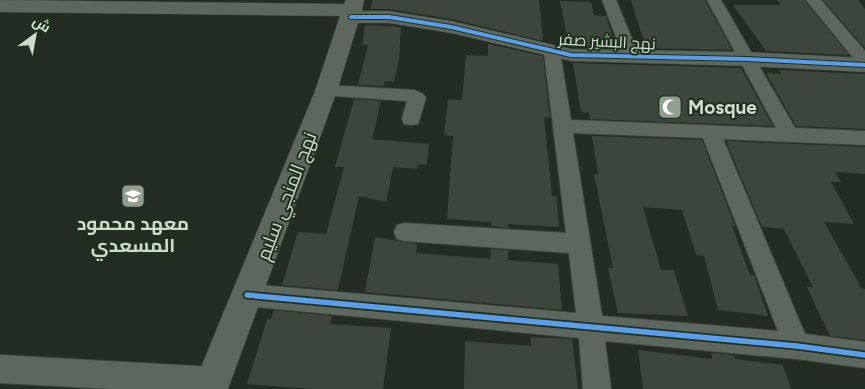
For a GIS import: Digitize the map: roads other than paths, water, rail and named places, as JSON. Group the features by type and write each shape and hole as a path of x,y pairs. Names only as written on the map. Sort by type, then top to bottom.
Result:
{"street":[{"path":"609,0 631,56"},
{"path":"714,0 789,134"},
{"path":"813,0 865,63"},
{"name":"نهج البشير صفر","path":"0,6 223,4 353,9 442,26 552,52 865,63"},
{"name":"نهج المنجي سليم","path":"211,385 326,91 353,9"},
{"path":"552,52 591,327 597,389"},
{"path":"326,91 414,96 417,98 410,119"},
{"path":"563,126 865,138"},
{"path":"710,131 797,346"},
{"path":"405,232 578,244"},
{"path":"247,295 797,346 865,355"},
{"path":"0,369 211,385"}],"place":[{"name":"Mosque","path":"670,107"},
{"name":"معهد محمود المسعدي","path":"133,196"}]}
